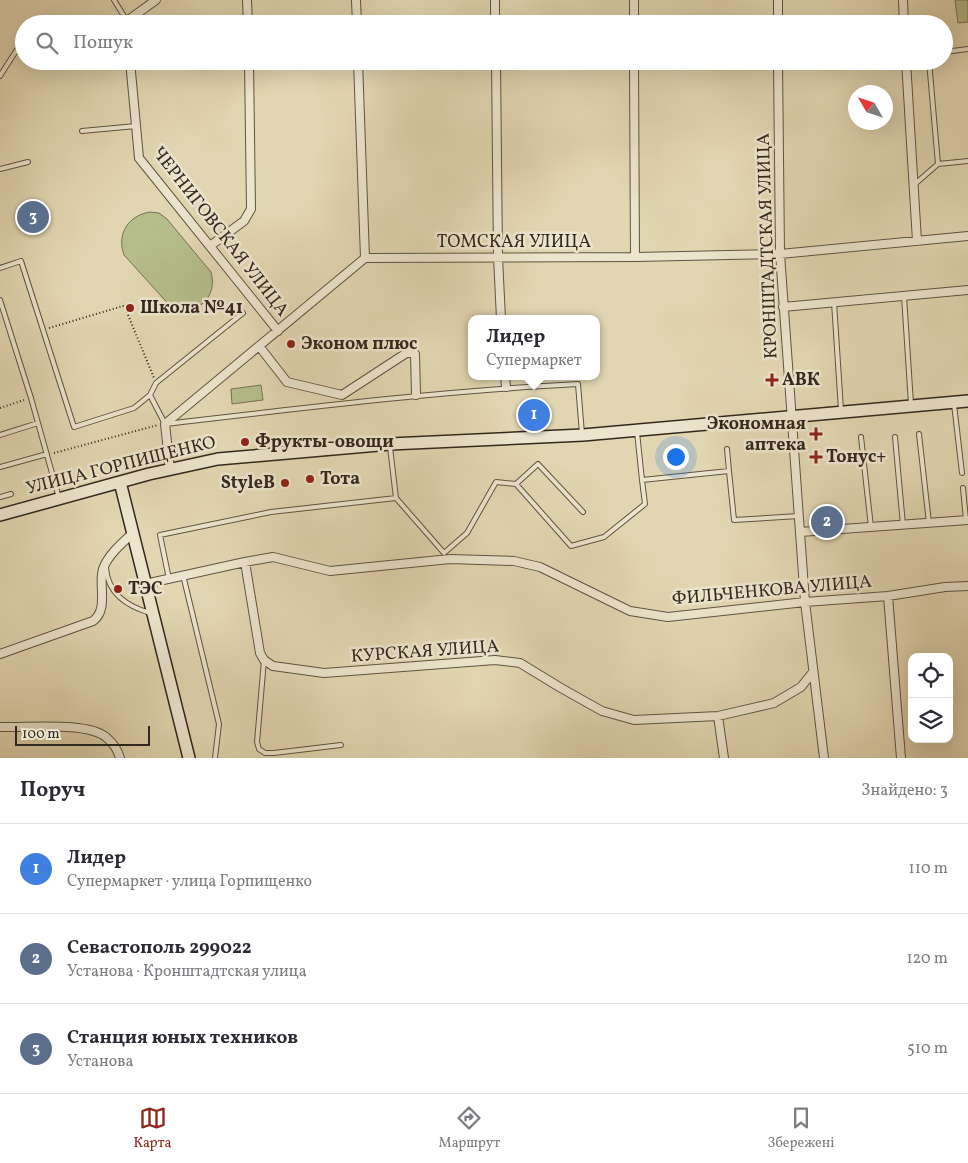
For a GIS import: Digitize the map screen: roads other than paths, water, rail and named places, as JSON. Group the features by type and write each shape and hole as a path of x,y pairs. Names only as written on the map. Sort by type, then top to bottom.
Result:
{"main road":[{"name":"УЛИЦА ГОРПИЩЕНКО","path":"0,515 170,469 218,459 390,444 582,435 968,401"},
{"path":"120,482 189,758"}],"street":[{"path":"137,15 156,0"},
{"path":"247,0 248,15"},
{"path":"356,0 357,15"},
{"path":"495,0 495,15"},
{"path":"634,0 634,15"},
{"path":"778,0 778,15"},
{"path":"903,0 904,15"},
{"name":"ЧЕРНИГОВСКАЯ УЛИЦА","path":"131,70 139,158 278,331"},
{"path":"210,246 244,221 251,209 249,70"},
{"path":"170,469 165,424 365,258 358,70"},
{"path":"496,70 498,257 501,315"},
{"path":"634,70 635,257"},
{"name":"КРОНШТАДТСКАЯ УЛИЦА","path":"778,70 780,254 805,602 824,758"},
{"path":"907,70 917,241"},
{"name":"ТОМСКАЯ УЛИЦА","path":"365,258 635,257 780,254 968,236"},
{"path":"784,307 968,290"},
{"path":"259,346 287,382 342,399 408,352 415,354 416,395"},
{"path":"505,380 506,388"},
{"path":"800,532 967,520"},
{"path":"0,654 98,617 102,608 102,578 106,564 133,533"},
{"name":"ФИЛЬЧЕНКОВА УЛИЦА","path":"145,584 245,562 273,558 330,571 450,559 514,561 540,567 630,611 668,617 805,602 888,596 945,587 968,586"},
{"path":"245,562 260,653 264,660"},
{"path":"888,596 901,758"},
{"name":"КУРСКАЯ УЛИЦА","path":"264,660 273,666 324,673 495,660 520,663 602,711 634,720 718,716 774,703 801,687 813,672"},
{"path":"718,716 724,758"},
{"path":"0,727 69,727 90,730 107,738 120,758"}],"lane":[{"path":"114,0 122,15"},
{"path":"953,51 968,49"},
{"path":"0,76 15,54"},
{"path":"929,70 938,164"},
{"path":"82,131 136,126"},
{"path":"913,186 938,164 968,161"},
{"path":"0,169 28,162"},
{"path":"0,268 20,261 74,427 134,408 150,395 156,382 243,313"},
{"path":"904,296 911,406"},
{"path":"0,300 3,316 31,398 59,498"},
{"path":"834,302 842,412"},
{"path":"150,395 165,424 342,399 578,384 582,435"},
{"path":"954,402 962,473"},
{"path":"0,435 38,423"},
{"path":"390,444 396,498 444,553 467,533 496,482 516,484 571,546 604,537 644,504 636,430"},
{"path":"919,434 929,523"},
{"path":"861,437 871,527"},
{"path":"895,437 903,525"},
{"path":"727,449 734,520 799,516"},
{"path":"0,467 47,454"},
{"path":"516,484 538,464 583,512"},
{"path":"642,480 729,471"},
{"path":"963,488 967,520"},
{"path":"0,497 11,494"},
{"path":"169,578 160,535 271,512 396,498"},
{"path":"106,564 108,578 118,597 136,609 152,614"},
{"path":"183,576 219,724 215,758"},
{"path":"264,660 257,742 260,748 265,753 274,753 341,745"}],"place":[{"name":"Станция юных техников","path":"33,217"},
{"name":"Школа №41","path":"130,308"},
{"name":"Эконом плюс","path":"291,344"},
{"name":"АВК","path":"772,380"},
{"name":"Лидер","path":"534,415"},
{"name":"Экономная аптека","path":"816,434"},
{"name":"Фрукты-овощи","path":"245,442"},
{"name":"Тонус+","path":"816,457"},
{"name":"Тота","path":"310,479"},
{"name":"StyleB","path":"285,483"},
{"name":"Севастополь 299022","path":"827,522"},
{"name":"ТЭС","path":"118,589"}]}
